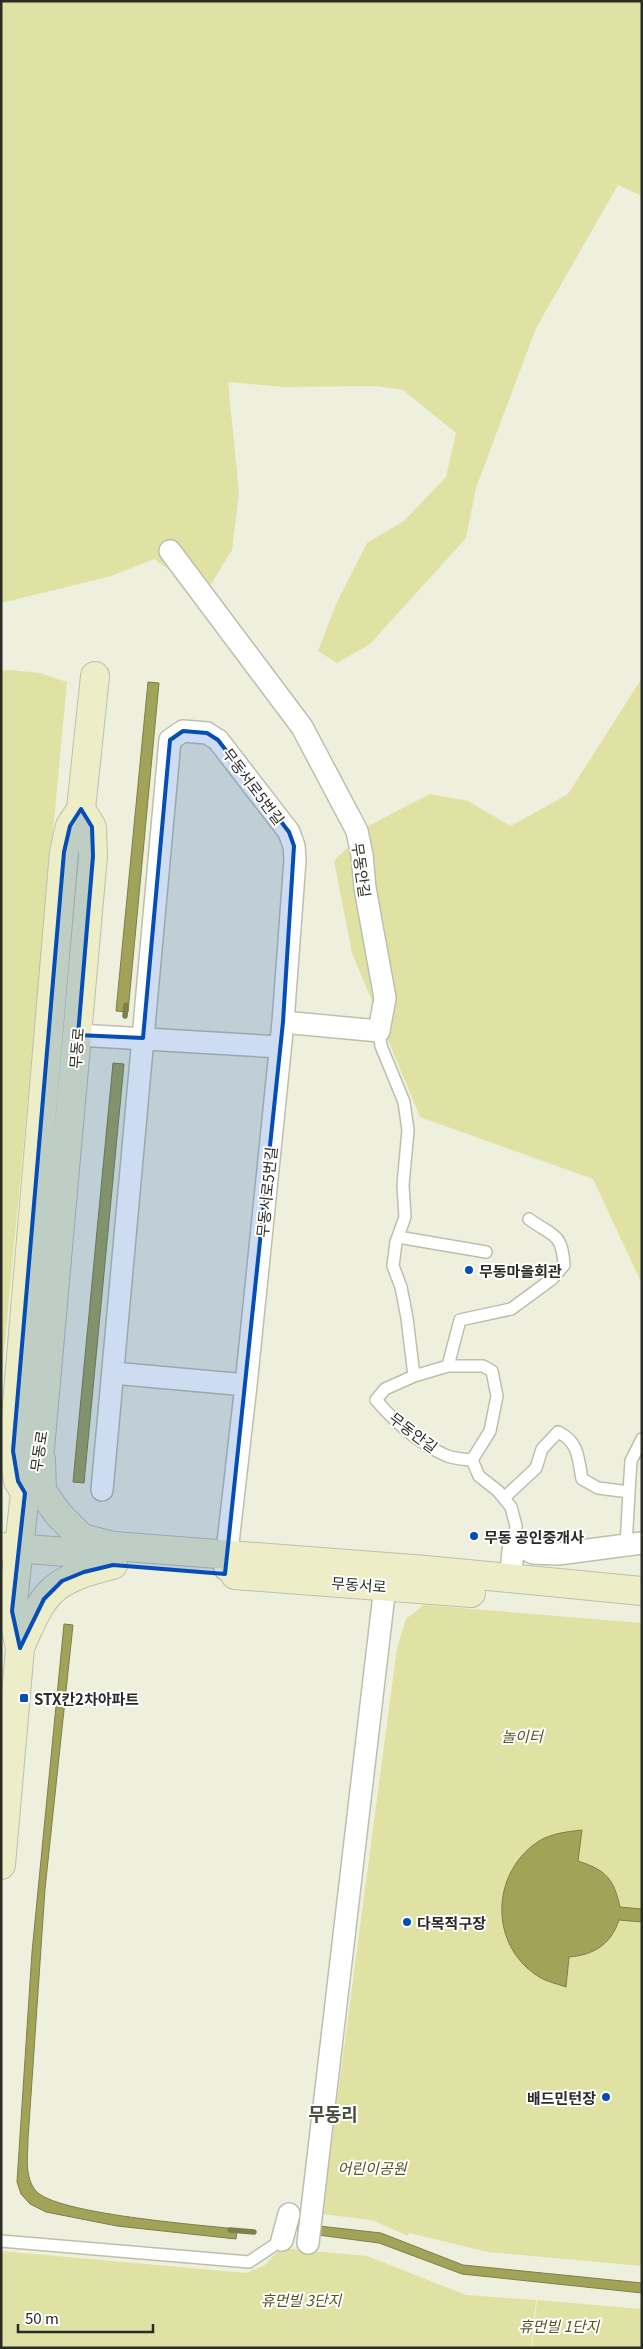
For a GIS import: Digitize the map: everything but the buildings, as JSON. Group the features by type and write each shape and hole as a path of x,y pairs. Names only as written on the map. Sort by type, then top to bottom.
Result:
{"main road":[{"name":"무동로","path":"81,809 92,827 93,856 40,1449 32,1483 13,1491 5,1484 13,1451 64,852 70,826 81,809 95,676"},
{"path":"40,1449 42,1491 58,1514 82,1538 114,1556"},
{"path":"13,1491 7,1620 20,1648"},
{"path":"10,1548 79,1553 92,1548 114,1556"},
{"path":"1,1865 20,1648 44,1599 62,1581 114,1556"},
{"name":"무동서로","path":"114,1556 226,1565 385,1586 642,1608"},
{"name":"무동서로","path":"226,1565 426,1570 642,1591"}],"street":[{"name":"무동안길","path":"170,551 302,727 356,831 362,856 365,888 385,998 379,1032"},
{"name":"무동서로5번길","path":"102,1490 170,740 183,731 207,734 218,740 289,832 294,846 283,1022 226,1565"},
{"path":"283,1022 379,1032"},
{"path":"78,1035 280,1047"},
{"path":"113,1373 246,1384"},
{"path":"510,1578 514,1543 533,1554 558,1554 634,1545"},
{"path":"308,2242 385,1586"},
{"path":"282,2240 289,2214"}],"lane":[{"name":"무동안길","path":"379,1032 381,1046 404,1102 408,1130 403,1185 405,1217 398,1237 393,1266 401,1288 407,1318 414,1376"},
{"path":"448,1366 460,1320 511,1309 552,1279 564,1266 563,1247 554,1234 529,1219"},
{"path":"398,1237 486,1252"},
{"name":"무동안길","path":"448,1366 483,1366 492,1372 497,1396 490,1431 472,1460 447,1456 426,1443 396,1422 376,1400 385,1389 414,1376 448,1366"},
{"path":"504,1498 536,1468 542,1449 558,1432 569,1437 576,1449 582,1478 598,1488 629,1492"},
{"path":"634,1545 629,1492 631,1461 642,1439"},
{"path":"472,1460 479,1476 504,1498 511,1507 516,1526 514,1543"},
{"path":"1,2241 249,2262 282,2240"}],"highlighted area":[{"path":"183,731 207,733 218,740 289,832 294,846 283,1022 225,1574 113,1565 84,1572 62,1581 44,1599 20,1648 12,1611 25,1493 18,1481 13,1451 64,852 70,826 81,809 92,827 93,856 78,1035 143,1038 170,740"}],"green space":[{"path":"1,1 642,1 642,196 618,185 536,328 476,488 466,538 370,644 337,663 318,651 337,602 367,543 404,521 446,477 456,433 403,390 376,386 283,387 228,382 239,493 232,550 211,584 182,579 154,559 111,576 1,603"},
{"path":"1,671 40,673 67,682 1,1385"},
{"path":"642,678 642,1284 593,1179 420,1117 352,953 334,861 370,825 430,794 468,801 511,826 568,794"},
{"path":"424,1605 642,1623 642,2266 488,2252 409,2233 408,2236 372,2220 322,2214 397,1648 406,1619"},
{"name":"휴먼빌 3단지","path":"281,2248 367,2256 466,2295 536,2300 531,2348 1,2348 1,2251 246,2273 265,2265"},
{"name":"휴먼빌 1단지","path":"537,2300 642,2309 642,2348 532,2348"}],"shaded area":[{"path":"148,682 159,683 128,1012 116,1011"},
{"path":"113,1063 124,1064 84,1483 73,1482"},
{"path":"64,1624 73,1625 45,1889 28,2139 28,2173 36,2191 49,2199 71,2206 130,2217 237,2229 236,2239 117,2226 46,2212 30,2204 21,2194 17,2182 32,1952"},
{"path":"582,1830 578,1861 596,1868 607,1877 615,1889 620,1907 642,1909 642,1922 619,1920 616,1929 600,1947 586,1954 569,1957 566,1987 541,1978 525,1966 513,1950 505,1933 502,1915 503,1896 508,1877 518,1861 532,1846 549,1836"},
{"path":"319,2226 381,2233 463,2265 642,2283 642,2293 462,2274 379,2243 318,2235"}],"waterway":[{"path":"125,1016 126,1005"},
{"path":"230,2230 254,2232"}],"place":[{"name":"무동마을회관","path":"469,1270"},
{"name":"무동 공인중개사","path":"474,1536"},
{"name":"STX칸2차아파트","path":"24,1698"},
{"name":"다목적구장","path":"407,1922"},
{"name":"배드민턴장","path":"606,2097"}],"district":[{"name":"무동리","path":"333,2113"}],"park label":[{"name":"놀이터","path":"522,1735"},
{"name":"어린이공원","path":"372,2167"}]}
